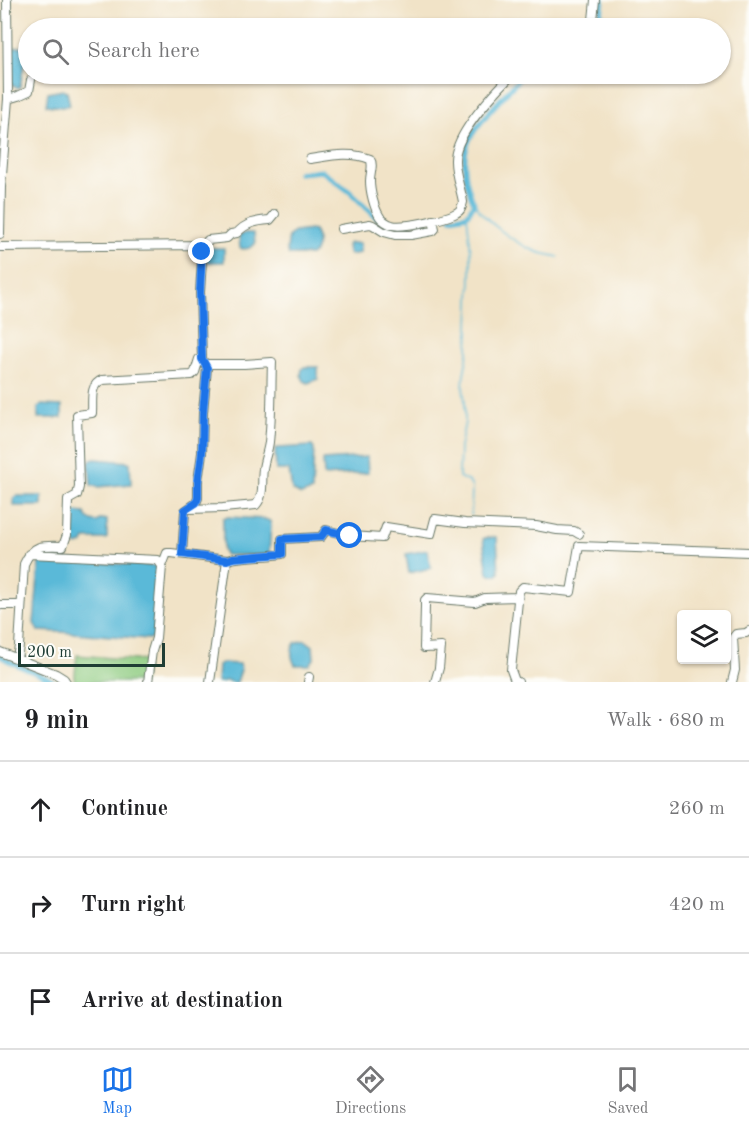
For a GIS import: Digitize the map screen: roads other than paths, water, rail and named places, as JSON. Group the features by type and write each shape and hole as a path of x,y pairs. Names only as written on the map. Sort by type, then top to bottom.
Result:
{"street":[{"path":"0,234 0,187 8,99 3,32 7,0"},
{"path":"594,18 595,0"},
{"path":"8,99 29,91 31,84"},
{"path":"310,159 346,154 361,155 370,159 373,163 370,185 374,204 380,217 392,225 402,226 457,213 462,208 462,195 455,161 459,143 478,113 504,84"},
{"path":"0,247 203,244 208,240 227,238 231,234 237,234 243,226 270,220 275,214"},
{"path":"341,229 373,225 395,235 411,235 433,231 435,229 433,220"},
{"path":"182,554 185,511 196,503 198,498 202,453 207,368 204,361 200,292 203,244"},
{"path":"17,658 24,564 29,554 37,548 47,545 63,546 67,535 68,500 77,495 79,487 77,415 93,413 93,390 96,383 102,380 192,375 199,359 243,364 272,362 269,441 263,468 260,501 256,505 188,509"},
{"path":"148,682 156,638 162,566 167,554 227,560 282,554 282,539 321,537 326,530 350,536 382,538 386,527 431,534 435,519 465,523 536,526 574,531 579,534"},
{"path":"518,682 510,670 519,591 523,587 571,592 579,546 749,552"},
{"path":"29,554 151,559 158,560 162,566"},
{"path":"210,682 227,560"},
{"path":"435,682 441,647 424,648 425,600 427,598 475,602 485,598 518,597"},
{"path":"0,605 21,605"},
{"path":"732,682 735,670 733,638 736,634 749,631"},
{"path":"0,652 56,674 66,682"}],"water":[{"path":"18,47 18,84 21,84 17,88 10,80 10,49"},
{"path":"63,90 67,92 70,105 62,107 46,105 48,93"},
{"path":"311,230 317,238 315,252 311,255 289,255 287,250 289,236 295,232"},
{"path":"254,233 255,244 242,249 239,236"},
{"path":"360,243 360,253 350,255 347,245"},
{"path":"206,248 224,248 224,262 207,262"},
{"path":"304,367 318,367 318,379 308,383 304,381 301,375"},
{"path":"42,405 62,406 62,418 38,418 38,407"},
{"path":"312,446 314,449 312,491 301,495 292,490 289,470 276,470 275,449"},
{"path":"367,457 368,473 324,476 323,460"},
{"path":"95,459 129,462 131,484 97,487 91,485 89,462"},
{"path":"16,496 41,496 42,506 14,506"},
{"path":"74,512 85,513 92,521 107,520 107,538 85,539 83,544 77,546 74,544 71,519"},
{"path":"223,518 270,521 269,553 267,555 226,555 223,551"},
{"path":"496,537 499,573 490,575 483,539"},
{"path":"427,550 431,568 409,573 406,554"},
{"path":"49,558 159,566 154,638 38,631 34,623 40,563"},
{"path":"305,640 313,646 314,659 309,665 295,665 292,654 293,646"},
{"path":"221,663 239,664 241,670 237,682 226,680 217,682 218,665"}],"waterway":[{"path":"600,18 603,0"},
{"path":"451,218 467,215 474,203 467,182 465,166 466,150 470,139 489,112 515,84"},
{"path":"299,173 322,171 350,192 378,219"},
{"path":"474,203 485,217 510,237 535,251 558,257"},
{"path":"467,215 471,276 468,353 463,387 465,422 460,447 459,477 469,482 472,487 471,515"},
{"path":"387,227 396,230 407,228"},
{"path":"0,656 54,682"}]}
